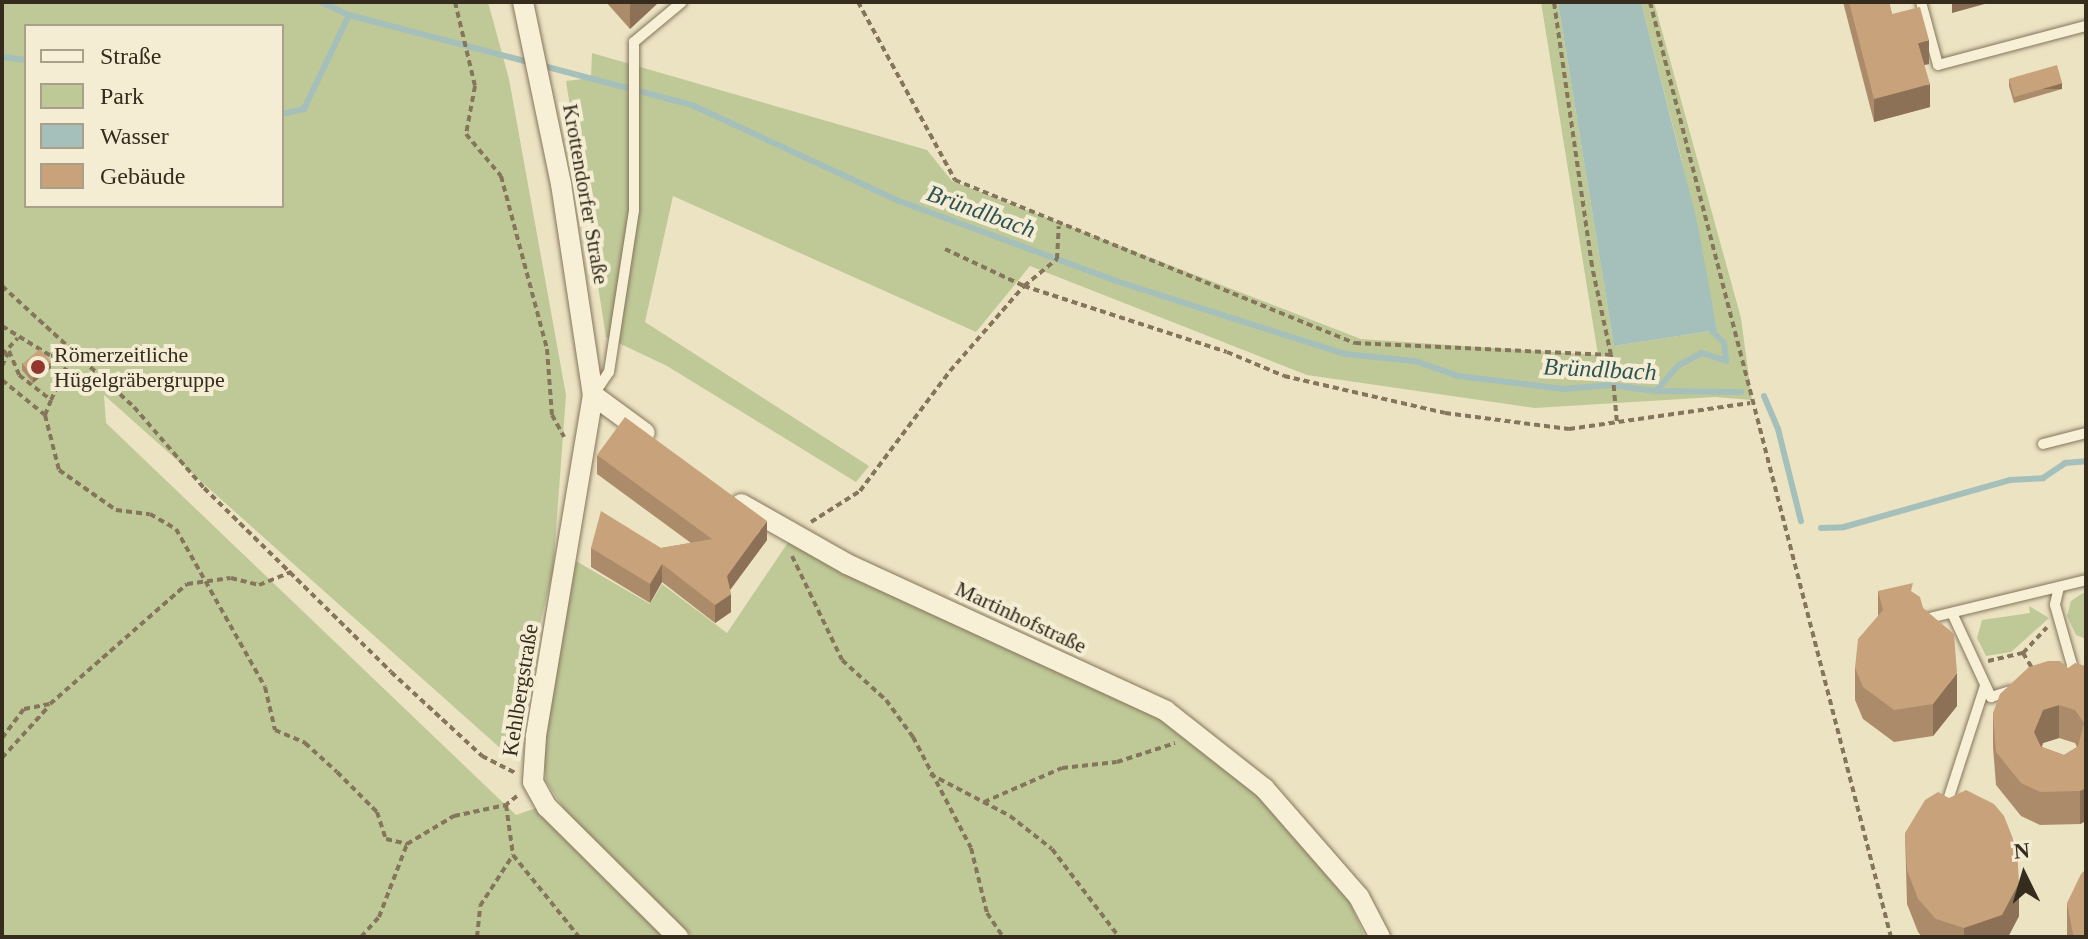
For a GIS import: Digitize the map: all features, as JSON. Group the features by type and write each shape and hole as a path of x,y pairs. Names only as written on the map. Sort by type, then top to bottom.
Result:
{"street":[{"name":"Krottendorfer Straße","path":"523,2 539,75 593,395"},
{"name":"Kehlbergstraße","path":"593,395 536,737 533,782 547,807 678,937"},
{"path":"593,395 668,450"},
{"name":"Martinhofstraße","path":"717,487 794,535 1142,698 1200,735 1264,788 1359,897 1380,937"}],"lane":[{"path":"593,395 609,372 634,210 634,42 682,2"},
{"path":"1921,2 1938,65 2086,26"},
{"path":"2043,444 2086,433"},
{"path":"1918,621 2086,580"},
{"path":"2059,587 2059,619 2072,665 2068,694"},
{"path":"1952,613 1991,697 2041,681"},
{"path":"2060,676 2072,665"},
{"path":"1949,823 1946,793 1985,686"}],"path":[{"path":"455,2 475,86 466,134 501,176 547,349 552,415 581,467"},
{"path":"858,2 955,180 1059,226 1355,343 1611,355"},
{"path":"1554,2 1592,266 1611,355 1617,423"},
{"path":"1650,2 1723,275 1750,403 1891,937"},
{"path":"1003,937 987,913 971,848 928,773 913,737 886,700 842,660 794,535 860,491 950,371 1024,286 1057,259 1059,226"},
{"path":"945,249 1024,286 1343,392 1569,429 1750,403"},
{"path":"2,286 134,407 204,488 482,756 533,782 506,805 454,816 407,844 379,917 361,937"},
{"path":"2,326 51,356 73,352"},
{"path":"2,366 18,338"},
{"path":"9,351 19,375 51,400"},
{"path":"2,355 9,351"},
{"path":"73,352 45,415 59,470 116,510 150,514 176,529 265,687 275,730 305,743 337,772 377,812 386,839 407,844"},
{"path":"2,380 45,415"},
{"path":"2,758 50,704 187,584 231,578 259,585 292,572"},
{"path":"1975,664 2023,653 2059,619"},
{"path":"2023,653 2041,681"},
{"path":"2,738 24,709 50,704"},
{"path":"984,802 1062,768 1117,762 1200,735"},
{"path":"928,773 984,802 1052,849 1119,937"},
{"path":"506,805 513,855 579,937"},
{"path":"477,937 480,906 513,855"}],"green space":[{"path":"2,2 488,2 509,79 566,395 553,571 508,755 104,395 106,423 516,815 536,808 664,937 2,937"},
{"path":"1541,2 1558,2 1614,346 1717,330 1681,157 1641,2 1654,2 1741,318 1752,400 1715,397 1535,408 1307,375 1030,266 976,332 673,196 645,322 869,466 856,482 667,366 606,337 566,81 591,78 592,53 927,150 952,181 1361,339 1598,355"},
{"path":"791,538 1175,722 1258,787 1350,903 1365,937 693,937 570,818 546,781 543,754 576,561 650,604 662,584 727,633"},
{"path":"2086,591 2086,639 2076,635 2067,616 2071,601"},
{"path":"2029,606 2049,618 2011,652 1986,656 1977,638 1982,620 2030,613"}],"water":[{"path":"1558,2 1641,2 1697,221 1717,330 1614,346"}],"building":[{"path":"1849,2 1889,2 1892,14 1920,7 1929,40 1918,43 1930,84 1874,99"},
{"path":"2057,65 2062,83 2014,97 2009,79"},
{"path":"40,349 51,362 33,377 22,364"},
{"path":"625,417 767,521 727,576 731,594 715,605 662,564 650,584 591,548 601,511 661,548 712,539 597,455"},
{"path":"1913,583 1911,591 1920,597 1923,608 1954,634 1957,673 1933,704 1894,710 1863,687 1855,668 1858,639 1883,610 1878,591"},
{"path":"2048,661 2060,661 2068,668 2075,663 2086,666 2086,788 2080,791 2040,792 2021,783 1996,752 1993,713 2000,694 2029,667","holes":["2059,705 2075,710 2084,723 2078,747 2064,755 2041,747 2034,732 2043,710"]},
{"path":"1966,790 1994,804 2004,816 2017,849 2019,883 2002,915 1964,928 1936,919 1918,899 1907,870 1905,833 1925,800 1938,792 1949,798"},
{"path":"2086,869 2086,937 2076,937 2067,903"}],"waterway":[{"path":"321,2 349,15"},
{"name":"Bründlbach","path":"284,114 304,109 349,15 692,105 899,201 1116,281 1345,354 1415,361 1458,376 1564,389 1611,385 1656,391 1741,392"},
{"name":"Bründlbach","path":"2,57 24,60"},
{"path":"1656,391 1679,365 1702,353 1726,361 1724,343 1712,331"},
{"name":"Bründlbach","path":"1764,396 1778,429 1801,521"},
{"name":"Bründlbach","path":"1821,528 1844,527 2010,480 2043,478 2065,463 2086,461"}],"place":[{"name":"Römerzeitliche Hügelgräbergruppe","path":"38,367"}]}
